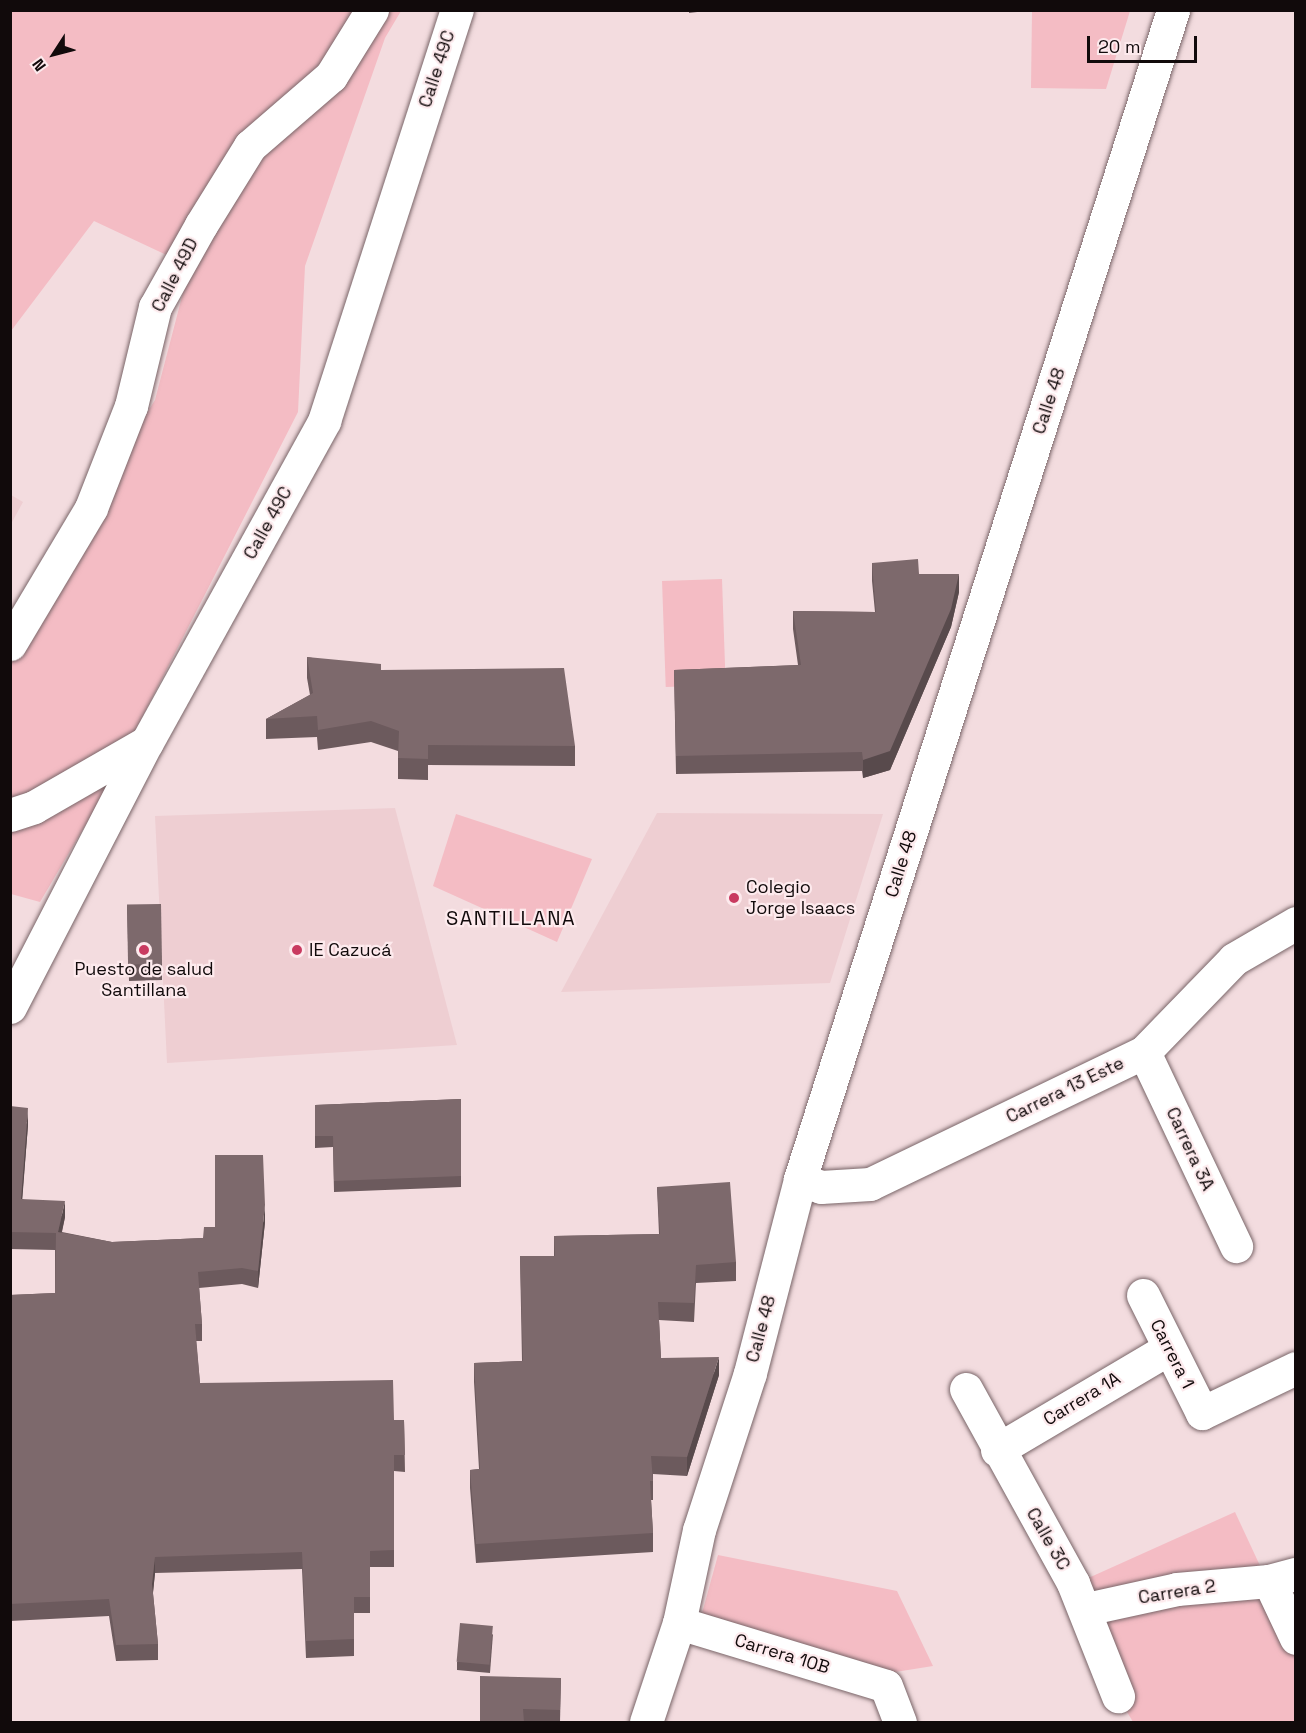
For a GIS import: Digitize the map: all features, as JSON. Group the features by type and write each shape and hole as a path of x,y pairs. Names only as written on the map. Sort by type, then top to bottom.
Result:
{"street":[{"name":"Calle 49D","path":"10,644 91,508 131,406 155,307 201,225 250,146 331,76 372,10"},
{"name":"Calle 49C","path":"10,1007 147,742 324,421 457,10"},
{"name":"Calle 48","path":"646,1722 679,1623 699,1530 750,1373 800,1179 1047,412 1100,232 1173,10"},
{"path":"10,815 34,807 147,742"},
{"name":"Carrera 13 Este","path":"800,1179 821,1187 870,1184 1144,1052 1234,958 1296,923"},
{"name":"Carrera 3A","path":"1144,1052 1236,1246"},
{"name":"Carrera 1","path":"1143,1295 1202,1413 1296,1368"},
{"name":"Carrera 1A","path":"997,1450 1168,1348"},
{"name":"Calle 3C","path":"966,1389 997,1450 1086,1609 1118,1696"},
{"path":"1282,1577 1296,1638"},
{"name":"Carrera 2","path":"1086,1609 1177,1589 1282,1577"},
{"name":"Carrera 10B","path":"679,1623 886,1686 900,1722"}],"shaded area":[{"path":"11,11 401,11 385,38 305,266 298,412 99,802 40,902 11,894 10,637 155,400 190,266 94,221 11,331"},
{"path":"1032,11 1130,11 1106,89 1031,88"},
{"path":"11,495 23,502 11,524"},
{"path":"722,579 726,685 666,687 662,581"},
{"name":"IE Cazucá","path":"395,808 457,1045 167,1063 155,816"},
{"name":"Colegio Jorge Isaacs","path":"657,813 883,814 830,983 561,992"},
{"path":"456,814 592,859 557,942 433,886"},
{"path":"1235,1512 1295,1641 1295,1722 1133,1722 1120,1700 1075,1584"},
{"path":"718,1555 897,1591 933,1666 889,1673 701,1617"}],"building":[{"path":"918,559 919,574 959,574 951,609 890,751 863,760 862,752 676,756 674,670 801,665 793,611 876,612 872,563"},
{"path":"307,657 381,664 381,670 564,668 575,746 428,745 428,759 398,758 399,731 371,721 318,730 317,716 266,719 313,693"},
{"name":"Puesto de salud Santillana","path":"161,904 162,964 128,965 127,905"},
{"path":"461,1099 461,1176 334,1181 333,1136 315,1136 315,1105"},
{"path":"10,1106 28,1108 21,1199 65,1201 58,1232 112,1242 203,1238 204,1227 215,1227 215,1155 263,1155 265,1205 258,1271 242,1268 198,1272 202,1324 195,1324 200,1383 393,1380 394,1420 404,1420 405,1455 394,1455 394,1550 370,1551 370,1597 354,1597 354,1639 306,1641 302,1552 155,1557 152,1584 158,1644 116,1645 109,1599 10,1604 10,1295 55,1293 56,1233 10,1232"},
{"path":"730,1182 736,1262 696,1265 694,1303 658,1302 661,1358 719,1357 687,1457 651,1456 653,1533 476,1544 470,1470 480,1469 474,1363 523,1361 520,1256 555,1256 554,1236 660,1234 657,1187"},
{"path":"460,1623 493,1626 489,1665 457,1662"},
{"path":"480,1676 561,1678 560,1710 523,1709 524,1722 480,1722"}],"place":[{"name":"Colegio Jorge Isaacs","path":"734,898"},
{"name":"Puesto de salud Santillana","path":"144,950"},
{"name":"IE Cazucá","path":"297,950"}],"district":[{"name":"SANTILLANA","path":"511,918"}]}
